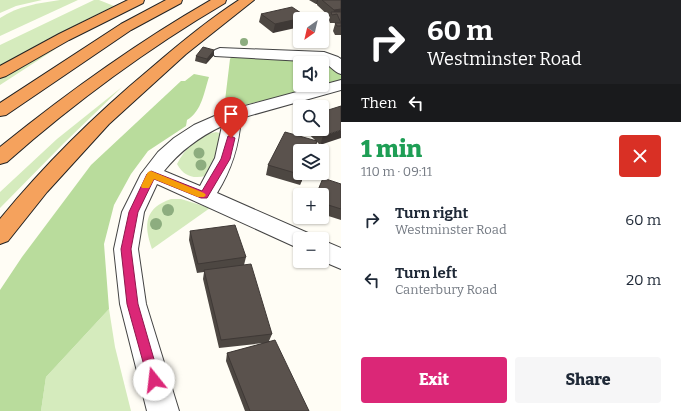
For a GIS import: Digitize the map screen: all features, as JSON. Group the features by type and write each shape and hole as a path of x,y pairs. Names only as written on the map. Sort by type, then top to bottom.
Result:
{"highway":[{"path":"0,72 64,37 138,0"},
{"path":"0,111 126,27 176,0"},
{"path":"0,157 39,123 109,69 196,13 220,0"},
{"path":"0,235 49,176 97,126 138,87 207,30 248,0"}],"street":[{"path":"220,53 324,57 333,60 341,69"},
{"path":"163,411 133,304 126,249 133,212 151,174 165,156 181,142 202,129 232,115 341,85"},
{"path":"204,196 226,159 231,138 232,115"},
{"path":"151,174 204,196 293,237"},
{"path":"329,253 341,259"}],"green space":[{"path":"0,0 42,0 16,6 0,13"},
{"path":"60,0 78,0 0,36 0,18 21,8"},
{"path":"94,0 99,0 114,6 55,35 0,66 0,45"},
{"path":"57,48 0,85 0,79"},
{"path":"233,55 293,56 293,92 304,92 224,109 230,59"},
{"path":"329,61 341,69 341,84 329,87"},
{"path":"194,74 209,77 202,101 196,112 187,120 186,126 148,151 131,174 114,205 104,244 109,309 46,377 41,411 0,411 0,290 22,257 91,165 181,81 185,81"},
{"path":"122,87 0,208 0,192 57,139"},
{"path":"216,132 223,134 220,156 206,176 189,176 177,164 180,158 188,148 203,136"},
{"path":"171,199 181,199 210,208 152,249 147,225 148,218 156,207"},
{"path":"109,309 115,347 131,411 41,411 46,377"}],"building":[{"path":"322,0 341,0 341,9 334,10"},
{"path":"292,7 300,12 293,12 293,20 275,24 261,14"},
{"path":"331,12 341,12 341,23 337,14 332,15"},
{"path":"335,23 341,23 341,26 337,26"},
{"path":"203,47 214,50 207,59 196,56"},
{"path":"341,106 341,130 329,134 329,110"},
{"path":"285,132 293,134 293,136 299,136 317,141 316,144 293,144 293,172 268,165"},
{"path":"322,180 329,180 341,184 341,209 329,205 329,188 319,188"},
{"path":"235,225 246,257 198,264 190,231"},
{"path":"251,264 272,334 221,340 204,270"},
{"path":"275,340 309,411 250,411 227,353"}],"slow traffic":[{"path":"146,186 151,174 201,195"}],"route":[{"path":"154,380 133,304 126,249 133,212 151,174 204,196 226,159 231,138"}]}
